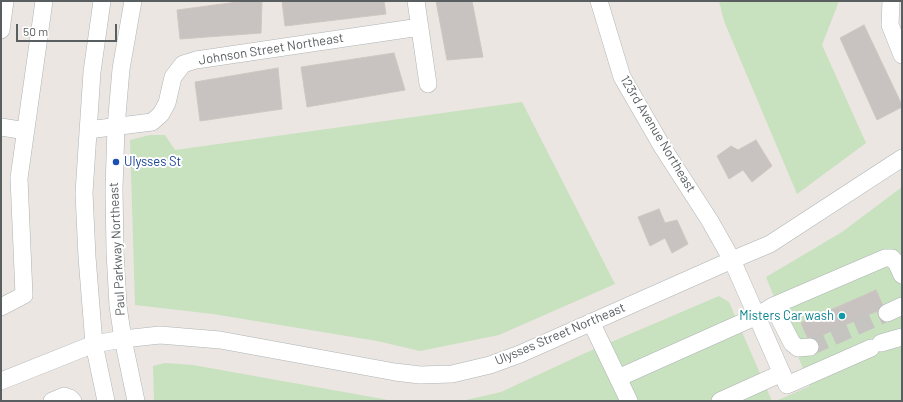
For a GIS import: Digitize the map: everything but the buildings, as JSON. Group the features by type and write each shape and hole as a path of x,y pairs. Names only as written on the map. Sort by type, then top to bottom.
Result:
{"street":[{"path":"1,30 6,1"},
{"path":"1,307 24,295 19,178 44,1"},
{"path":"102,1 92,72 84,193 87,257 94,344 103,400"},
{"name":"Paul Parkway Northeast","path":"133,1 121,69 116,127 114,189 118,306 123,339 136,401"},
{"path":"416,1 428,84"},
{"name":"123rd Avenue Northeast","path":"599,1 622,76 663,148 710,221 732,260 782,373"},
{"path":"891,1 890,25 902,55"},
{"name":"Johnson Street Northeast","path":"88,130 152,122 161,114 167,103 173,77 183,64 196,60 420,27"},
{"path":"1,127 26,131"},
{"name":"Ulysses Street Northeast","path":"1,381 94,344 160,335 220,340 395,372 420,375 452,374 490,365 520,354 770,244 902,158"},
{"path":"618,378 757,316 773,306 885,258 892,258 897,264 902,275"},
{"path":"773,306 786,334 792,343 798,348 810,347"},
{"path":"591,322 629,401"},
{"path":"720,401 782,373 788,385 876,346 902,337"},
{"path":"52,401 64,396 73,401"}],"green space":[{"path":"719,1 839,1 822,45 866,143 797,194 724,21"},
{"path":"522,102 615,284 499,335 420,351 377,341 213,314 135,305 130,140 150,135 165,135 175,150"},
{"path":"902,187 902,401 776,401 810,386 766,277 842,232"},
{"path":"719,296 729,302 772,401 462,401 501,392 583,354"},
{"path":"165,363 193,365 394,401 154,401 153,366"}],"tunnel":[{"path":"810,347 887,313"}],"place":[{"name":"Ulysses St","path":"116,162"},
{"name":"Misters Car wash","path":"842,316"}]}
